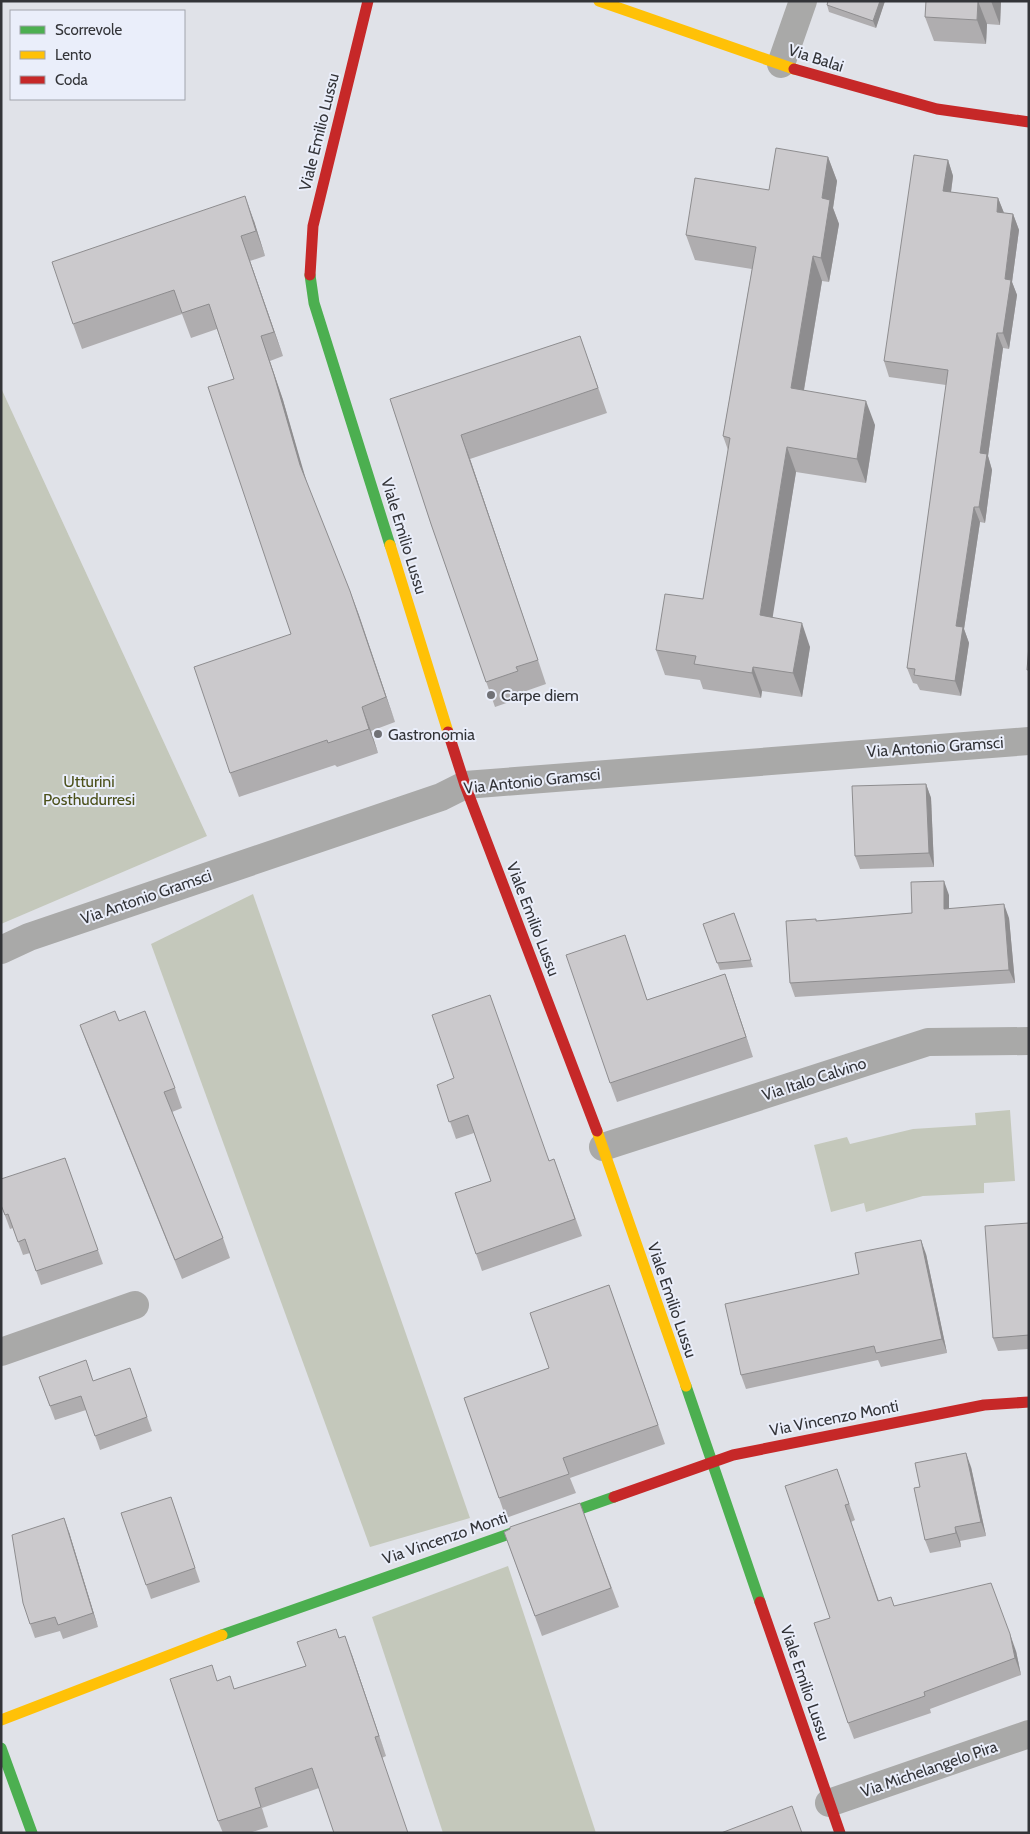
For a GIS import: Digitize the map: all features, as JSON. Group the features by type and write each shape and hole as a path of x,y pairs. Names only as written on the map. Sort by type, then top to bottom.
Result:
{"street":[{"name":"Viale Emilio Lussu","path":"368,1 313,226 309,270 314,303 465,785 603,1147 840,1833"},
{"name":"Via Balai","path":"599,1 820,78 937,109 1029,122"},
{"path":"781,64 803,1"},
{"name":"Via Antonio Gramsci","path":"1,950 29,937 441,797 465,785 1029,741"},
{"name":"Via Italo Calvino","path":"603,1147 928,1042 1029,1041"},
{"path":"1,1352 135,1305"},
{"name":"Via Vincenzo Monti","path":"1,1720 255,1622 733,1455 984,1405 1029,1402"},
{"name":"Via Michelangelo Pira","path":"829,1804 1029,1734"},
{"path":"1,1748 32,1833"}],"green space":[{"name":"Utturini Posthudurresi","path":"1,388 207,836 1,924"},
{"path":"253,894 470,1518 370,1547 151,944"},
{"path":"1010,1110 1015,1181 984,1183 984,1193 923,1196 866,1212 864,1203 831,1212 814,1145 847,1137 850,1144 913,1129 976,1125 975,1113"},
{"path":"508,1566 596,1833 443,1833 372,1617"}],"building":[{"path":"828,1 880,1 873,21 827,5"},
{"path":"926,1 978,1 977,20 925,17"},
{"path":"776,148 828,157 822,198 830,200 821,258 813,256 791,388 866,401 857,459 787,447 760,615 802,623 793,673 753,667 752,673 694,664 696,656 656,650 665,594 703,599 730,438 723,436 756,247 686,235 695,178 769,190"},
{"path":"914,155 948,160 943,191 998,198 997,212 1013,214 1005,279 1011,280 1003,333 997,333 980,453 987,454 979,507 974,507 956,626 963,627 955,681 914,675 915,669 907,668 948,370 884,361"},
{"path":"245,196 256,231 241,236 274,332 261,336 300,465 350,591 386,697 362,707 369,729 328,743 327,740 230,773 194,667 291,634 208,387 234,379 209,304 182,313 174,290 73,324 52,262"},
{"path":"580,336 598,388 461,435 538,660 516,667 518,671 486,682 390,399"},
{"path":"1029,645 1029,670 1027,670"},
{"path":"926,784 929,853 855,856 852,786"},
{"path":"944,881 944,909 1004,904 1009,970 790,983 786,921 816,919 816,921 912,913 911,882"},
{"path":"734,913 751,960 717,963 703,924"},
{"path":"625,935 647,1000 725,974 746,1037 610,1083 566,955"},
{"path":"490,995 549,1161 554,1159 575,1219 476,1254 455,1193 491,1181 468,1115 449,1122 437,1085 454,1078 432,1015"},
{"path":"115,1011 119,1021 145,1011 175,1088 164,1092 223,1238 175,1260 80,1025"},
{"path":"65,1158 98,1250 36,1271 25,1239 18,1242 8,1214 5,1215 1,1205 1,1179"},
{"path":"1029,1223 1029,1335 993,1338 985,1226"},
{"path":"921,1240 942,1339 876,1353 874,1346 741,1375 725,1304 859,1274 855,1253"},
{"path":"609,1285 658,1425 563,1458 569,1474 499,1498 464,1398 549,1368 530,1313"},
{"path":"86,1360 93,1381 130,1368 147,1417 95,1436 81,1396 50,1406 39,1377"},
{"path":"966,1453 981,1522 955,1527 956,1533 925,1540 914,1488 920,1487 915,1463"},
{"path":"837,1469 849,1504 845,1505 878,1601 891,1597 894,1606 991,1583 1010,1634 1015,1658 924,1692 925,1696 848,1723 814,1623 830,1618 785,1486"},
{"path":"171,1497 195,1568 146,1585 121,1513"},
{"path":"580,1503 611,1588 535,1616 504,1532 510,1529 510,1527"},
{"path":"64,1518 93,1613 58,1625 55,1617 30,1624 23,1603 12,1535"},
{"path":"336,1629 339,1638 345,1636 379,1736 375,1737 408,1833 334,1833 312,1768 255,1788 261,1807 218,1821 170,1679 212,1665 217,1681 230,1676 234,1689 306,1666 297,1642"},
{"path":"792,1806 802,1833 721,1833"}],"traffic: fast":[{"path":"310,275 314,303 390,545"},
{"path":"686,1386 760,1602"},
{"path":"222,1635 614,1497"},
{"path":"1,1748 32,1833"}],"traffic: slow":[{"path":"599,1 794,69"},
{"path":"390,545 448,732"},
{"path":"597,1131 686,1386"},
{"path":"1,1720 222,1635"}],"traffic: jam":[{"path":"310,275 313,226 368,1"},
{"path":"794,69 937,109 1029,122"},
{"path":"448,732 465,785 597,1131"},
{"path":"614,1497 733,1455 984,1405 1029,1402"},
{"path":"760,1602 840,1833"}],"place":[{"name":"Carpe diem","path":"491,695"},
{"name":"Gastronomia","path":"378,734"}]}
